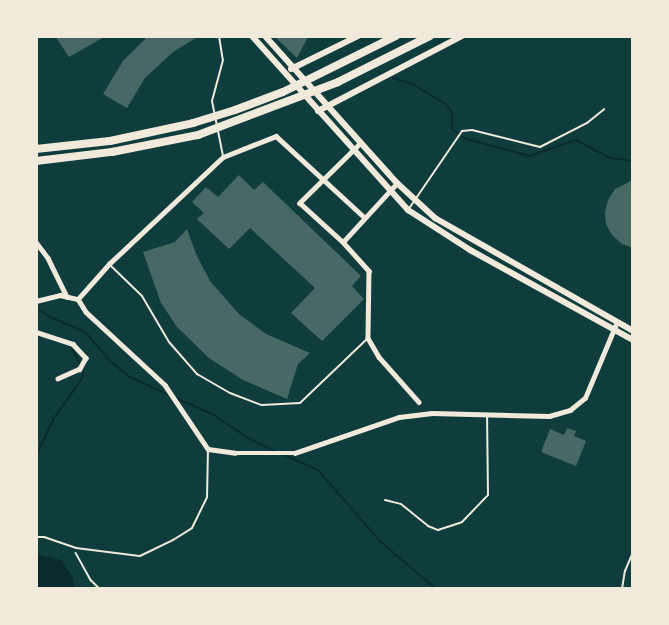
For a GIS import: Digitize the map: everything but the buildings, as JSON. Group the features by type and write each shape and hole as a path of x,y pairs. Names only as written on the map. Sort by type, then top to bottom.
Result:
{"highway":[{"path":"36,149 110,141 194,123 283,92 396,36"},
{"path":"36,161 112,152 198,135 338,82 430,36"}],"street":[{"path":"252,36 408,210 470,250 633,340"},
{"path":"265,36 397,183 435,218 633,331"},
{"path":"286,72 358,36"},
{"path":"318,111 462,36"},
{"path":"78,299 109,264 223,157 276,136 364,217"},
{"path":"361,144 300,203 343,242 369,271 368,338 379,357 420,402"},
{"path":"343,242 397,183"},
{"path":"36,242 48,258 68,297"},
{"path":"36,302 60,295 78,299 87,312 165,385 208,449 235,453 295,453 399,417 432,413 549,416 570,410 585,398 612,329 617,322"},
{"path":"36,332 73,344 86,358 80,369 58,379"}],"lane":[{"path":"219,36 223,60 212,101 223,157"},
{"path":"408,210 416,202 462,132 472,130 540,147 587,123 604,109"},
{"path":"109,264 142,296 169,342 197,374 230,393 262,405 300,403 368,338"},
{"path":"132,286 135,282"},
{"path":"385,500 401,504 438,530 462,522 488,495 487,414"},
{"path":"36,537 44,537 76,548 140,556 173,540 192,528 207,497 208,449"},
{"path":"622,589 625,571 633,552"}],"path":[{"path":"76,548 76,556 100,589"}],"water":[{"path":"36,554 61,560 72,576 75,589 36,589"}],"waterway":[{"path":"393,78 414,85 446,104 452,113 452,129 466,139 530,156 576,140 610,158 633,161"},
{"path":"36,307 48,316 85,332 109,360 128,376 171,396"},
{"path":"72,349 79,362"},
{"path":"36,456 54,418 83,376 82,368"},
{"path":"176,398 214,415 248,438 277,452"},
{"path":"282,454 318,470 380,541 436,589"}]}
